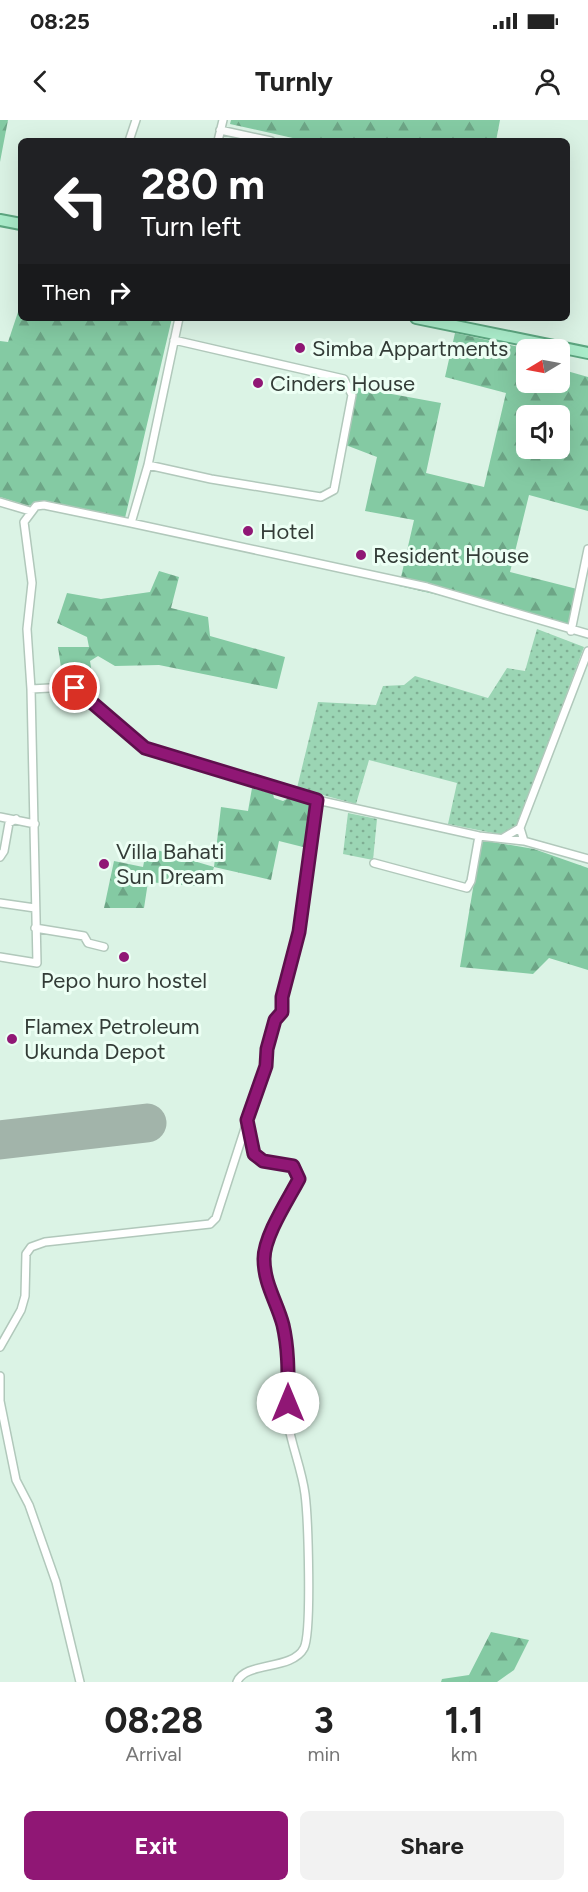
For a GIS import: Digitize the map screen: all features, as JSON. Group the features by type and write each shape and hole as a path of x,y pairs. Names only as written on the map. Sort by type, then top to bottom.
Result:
{"main road":[{"path":"0,220 18,224"},
{"path":"430,321 588,354"}],"street":[{"path":"130,138 136,120"},
{"path":"219,138 223,120"},
{"path":"220,130 257,138"},
{"path":"131,523 148,465 178,321"},
{"path":"148,465 211,479 321,497 334,490 352,395 344,380 174,340"},
{"path":"0,502 30,512"},
{"path":"0,957 37,963 31,688 27,629 32,583 24,528 30,512 36,506 44,505 131,523 427,587 571,631 588,634"},
{"path":"571,631 588,549"},
{"path":"524,841 520,828 588,651"},
{"path":"31,688 75,688 145,748 317,800 479,836 524,841 588,859"},
{"path":"0,1347 21,1310 25,1296 26,1254 31,1247 45,1242 210,1224 216,1218 266,1066 267,1049 275,1020 282,1012 282,997 299,932 317,800"},
{"path":"0,817 35,824"},
{"path":"0,857 5,846 9,823 15,819"},
{"path":"503,838 520,828"},
{"path":"374,863 467,888 471,881 479,836"},
{"path":"0,903 35,908"},
{"path":"35,928 84,936 88,943 104,947"},
{"path":"237,1682 247,1672 296,1657 304,1648 309,1591 305,1493 288,1422 288,1347 282,1322 269,1292 264,1257 273,1230 299,1179 293,1166 263,1161 254,1154 247,1120"},
{"path":"0,1376 0,1401 16,1480 29,1505 57,1582 80,1682"}],"green space":[{"path":"0,120 8,120 0,162"},
{"path":"231,120 500,120 497,138 293,138 230,124"},
{"path":"18,312 18,321 171,321 125,518 43,501 28,506 0,497 0,341 8,342"},
{"path":"455,333 516,346 516,393 570,393 570,372 588,377 588,511 529,495 510,572 577,589 569,625 399,586 414,520 365,511 377,457 343,444 353,387 441,403 426,473 484,487 506,393 445,377"},
{"path":"159,571 179,577 171,608 208,617 210,636 285,657 277,689 159,665 115,666 98,656 90,661 94,686 64,688 58,647 89,647 87,637 57,623 67,593 101,599 150,592"},
{"path":"537,629 584,647 519,823 503,835 448,824 457,783 369,760 356,804 297,788 318,702 376,705 383,686 404,685 415,676 488,698 507,668 525,671"},
{"path":"252,788 273,794 274,798 283,801 289,798 310,804 307,848 279,841 271,880 214,867 221,807 248,811"},
{"path":"348,813 377,819 373,860 343,854"},
{"path":"481,840 534,849 588,868 588,970 549,958 533,974 460,967"},
{"path":"147,847 214,867 208,887 148,882 144,908 104,908 114,861 143,867"},
{"path":"491,1632 529,1640 514,1670 497,1682 441,1682 442,1679 469,1675"}],"runway":[{"path":"0,1140 147,1123"}],"place":[{"name":"Simba Appartments","path":"300,348"},
{"name":"Cinders House","path":"258,383"},
{"name":"Hotel","path":"248,531"},
{"name":"Resident House","path":"361,555"},
{"name":"Villa Bahati Sun Dream","path":"104,864"},
{"name":"Pepo huro hostel","path":"124,957"},
{"name":"Flamex Petroleum Ukunda Depot","path":"12,1039"}],"route":[{"path":"75,688 145,748 317,800 299,932 282,997 282,1012 275,1020 267,1049 266,1066 247,1120 254,1154 263,1161 293,1166 299,1179 273,1230 264,1257 269,1292 282,1322 288,1347 288,1403"}]}
